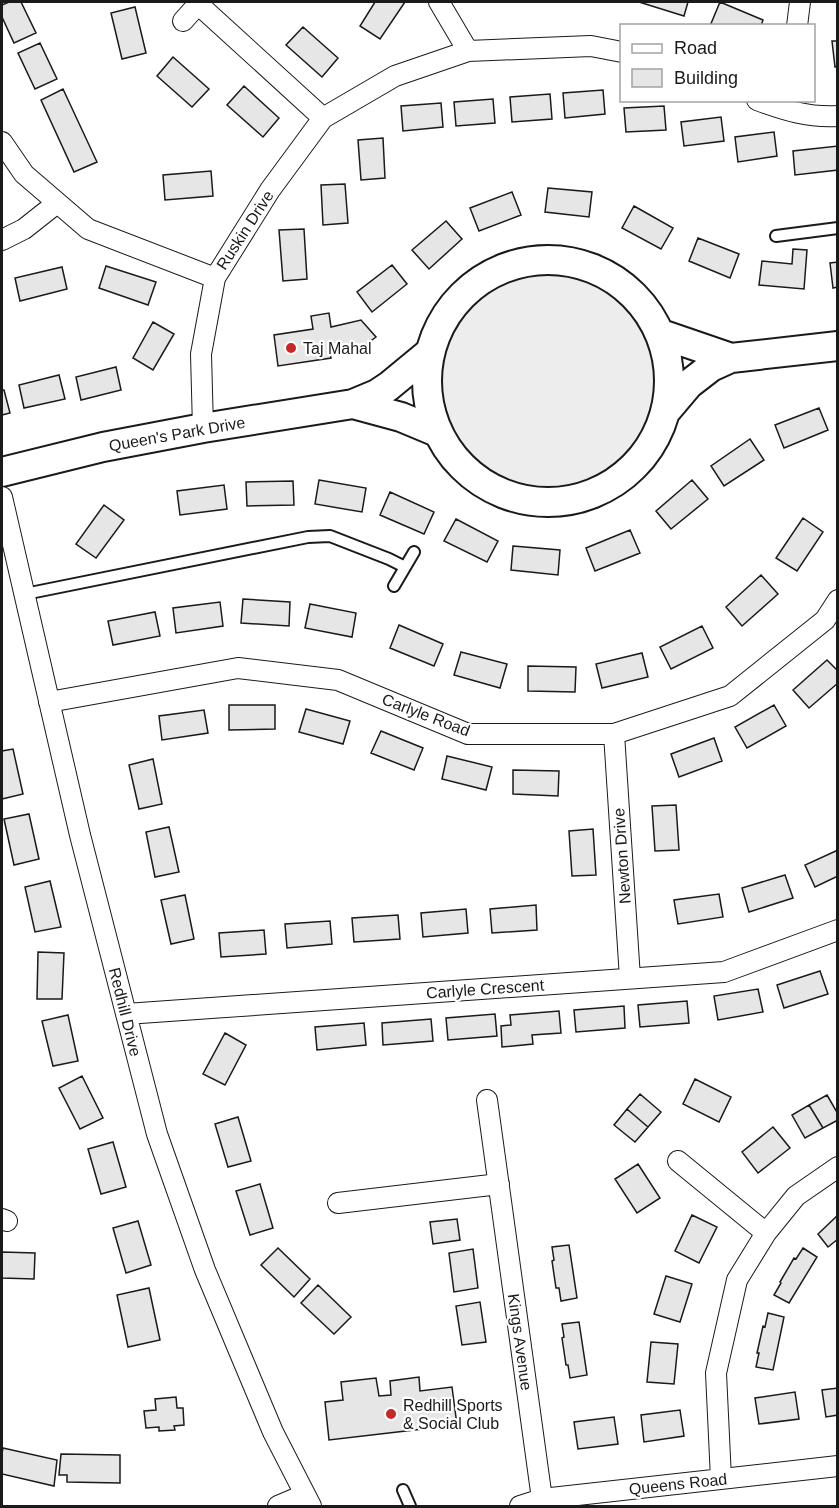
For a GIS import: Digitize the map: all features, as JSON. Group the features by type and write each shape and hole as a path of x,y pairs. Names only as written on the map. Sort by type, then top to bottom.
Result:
{"street":[{"path":"183,21 199,2 323,118"},
{"path":"439,2 468,51"},
{"path":"797,24 800,2"},
{"name":"Ruskin Drive","path":"202,428 201,354 214,278 270,190 323,118 395,76 468,51 591,46 620,52"},
{"path":"768,102 822,117 837,116"},
{"path":"2,142 24,174 88,229 214,278"},
{"path":"2,240 24,229 57,203"},
{"path":"667,410 670,371 661,334 640,301 609,276 573,262 546,259 519,263 494,272 471,286 452,305 438,328 429,353 426,380 429,407 437,432 451,456 479,482 515,499 554,503 592,495 626,476 652,446 667,410 689,384 711,367 731,358 837,346"},
{"path":"661,334 731,358"},
{"name":"Queen's Park Drive","path":"2,472 103,447 202,428 353,404 383,390 429,353"},
{"name":"Queen's Park Drive","path":"353,404 401,417 437,432"},
{"name":"Redhill Drive","path":"2,497 80,835 157,1134 205,1270 273,1432 307,1501"},
{"name":"Carlyle Road","path":"49,702 238,668 338,680 468,734 614,734 730,696 825,620 837,600"},
{"name":"Newton Drive","path":"614,734 630,978"},
{"name":"Carlyle Crescent","path":"126,1014 724,972 837,930"},
{"name":"Kings Avenue","path":"487,1100 542,1499"},
{"path":"678,1161 766,1233"},
{"path":"721,1479 716,1372 737,1280 766,1233 796,1196 837,1167"},
{"path":"338,1203 499,1184"},
{"name":"Queens Road","path":"520,1506 542,1499 837,1466"},
{"path":"278,1506 307,1501"}],"lane":[{"path":"776,236 837,228"},
{"path":"25,594 308,537 330,536 405,567"},
{"path":"394,586 414,552"},
{"path":"403,1490 410,1506"}],"shaded area":[{"path":"547,270 569,272 599,283 617,295 633,311 645,329 653,349 658,381 656,403 645,433 633,451 617,467 599,479 579,487 547,492 525,490 495,479 477,467 461,451 449,433 441,413 436,381 438,359 449,329 461,311 477,295 495,283 515,275"}],"building":[{"path":"9,2 21,2 36,33 14,43 2,17 2,5"},
{"path":"375,2 405,2 380,39 360,26"},
{"path":"639,2 688,2 684,16"},
{"path":"720,2 763,20 762,24 711,24"},
{"path":"135,7 146,53 122,59 111,13"},
{"path":"303,27 338,58 322,77 286,45"},
{"path":"832,41 838,41 838,66 835,67"},
{"path":"40,43 57,79 35,89 18,53"},
{"path":"173,57 209,89 192,107 157,76"},
{"path":"244,86 279,118 263,137 227,105"},
{"path":"63,89 97,162 74,172 41,100"},
{"path":"603,90 605,114 565,118 563,93"},
{"path":"550,94 552,119 512,122 510,97"},
{"path":"493,99 495,123 456,126 454,102"},
{"path":"441,103 443,127 403,131 401,106"},
{"path":"664,106 666,130 626,132 624,108"},
{"path":"721,117 724,141 684,146 681,122"},
{"path":"774,132 777,156 738,162 735,137"},
{"path":"383,138 385,178 361,180 358,140"},
{"path":"838,146 838,170 795,175 793,151"},
{"path":"211,171 213,196 165,200 163,175"},
{"path":"345,184 348,223 323,225 321,185"},
{"path":"548,188 592,192 589,217 545,212"},
{"path":"512,192 521,215 479,231 470,208"},
{"path":"634,206 673,228 661,249 622,228"},
{"path":"446,221 462,239 429,269 412,250"},
{"path":"304,229 307,279 283,281 279,230"},
{"path":"698,238 739,254 730,278 689,261"},
{"path":"793,249 807,250 804,289 759,285 762,261 792,264"},
{"path":"838,262 838,287 833,288 830,263"},
{"path":"392,265 407,284 372,312 357,292"},
{"path":"106,266 156,282 148,305 99,288"},
{"path":"62,267 67,289 20,301 15,278"},
{"path":"329,313 331,327 361,320 376,337 360,349 330,352 331,358 278,366 274,335 313,329 311,316"},
{"path":"153,322 174,334 153,370 133,358"},
{"path":"116,367 121,390 81,400 76,377"},
{"path":"59,375 65,399 24,408 19,385"},
{"path":"2,390 4,390 10,413 2,415"},
{"path":"819,408 828,430 784,448 775,425"},
{"path":"750,439 764,460 724,486 711,466"},
{"path":"319,480 366,488 362,512 315,504"},
{"path":"692,480 708,499 671,529 656,511"},
{"path":"293,481 294,505 247,506 246,482"},
{"path":"224,485 227,509 180,515 177,491"},
{"path":"390,492 434,512 424,534 380,515"},
{"path":"104,505 124,520 96,558 76,544"},
{"path":"803,518 823,532 797,571 776,558"},
{"path":"456,519 498,541 487,562 444,541"},
{"path":"630,530 640,553 595,571 586,548"},
{"path":"513,546 560,550 558,575 511,570"},
{"path":"761,575 778,594 742,626 726,607"},
{"path":"243,599 290,602 289,626 241,623"},
{"path":"220,602 223,626 176,633 173,608"},
{"path":"310,604 356,613 352,637 305,628"},
{"path":"155,612 160,636 113,645 108,621"},
{"path":"399,625 443,644 434,666 390,648"},
{"path":"702,626 713,648 671,669 660,647"},
{"path":"461,652 507,664 500,688 454,675"},
{"path":"642,653 648,677 602,688 596,664"},
{"path":"827,660 838,671 838,683 809,708 793,690"},
{"path":"528,666 576,667 575,692 528,691"},
{"path":"229,705 275,705 275,729 229,730"},
{"path":"774,705 786,726 747,748 735,727"},
{"path":"306,709 350,721 343,744 299,732"},
{"path":"204,710 208,733 162,740 159,716"},
{"path":"381,731 423,748 414,770 371,753"},
{"path":"714,738 722,761 679,777 671,754"},
{"path":"13,749 23,794 2,799 2,751"},
{"path":"447,756 492,767 486,790 442,779"},
{"path":"153,759 162,804 139,809 129,765"},
{"path":"513,770 559,771 558,796 513,794"},
{"path":"676,805 679,850 655,851 652,806"},
{"path":"29,814 39,859 14,865 4,819"},
{"path":"169,827 179,872 155,877 146,832"},
{"path":"593,829 596,875 572,876 569,831"},
{"path":"838,850 838,876 815,887 805,865"},
{"path":"785,875 793,898 749,912 742,888"},
{"path":"50,881 61,927 35,932 25,887"},
{"path":"719,894 723,917 678,924 674,900"},
{"path":"185,895 194,939 171,944 161,900"},
{"path":"536,905 537,930 492,933 490,909"},
{"path":"466,909 468,933 423,937 421,913"},
{"path":"398,915 400,939 354,942 352,918"},
{"path":"330,921 332,944 287,948 285,924"},
{"path":"264,930 266,954 221,957 219,933"},
{"path":"38,952 64,953 62,999 37,999"},
{"path":"820,971 828,994 784,1008 777,985"},
{"path":"758,989 763,1012 718,1020 714,996"},
{"path":"687,1001 689,1023 640,1027 638,1005"},
{"path":"624,1006 625,1028 576,1032 574,1010"},
{"path":"559,1011 561,1033 532,1035 533,1044 502,1047 501,1026 511,1025 510,1015"},
{"path":"495,1014 497,1036 448,1040 446,1018"},
{"path":"68,1015 78,1061 53,1066 42,1021"},
{"path":"431,1019 433,1041 383,1045 382,1023"},
{"path":"364,1023 366,1045 317,1050 315,1027"},
{"path":"225,1033 246,1045 225,1085 203,1074"},
{"path":"82,1076 103,1118 80,1129 59,1088"},
{"path":"695,1079 731,1097 719,1122 683,1104"},
{"path":"640,1094 661,1112 648,1127 627,1109"},
{"path":"827,1095 838,1114 838,1120 823,1128 809,1105"},
{"path":"809,1105 823,1128 805,1138 792,1115"},
{"path":"627,1109 648,1127 635,1142 614,1125"},
{"path":"238,1117 251,1161 228,1167 215,1124"},
{"path":"773,1127 790,1148 758,1173 742,1152"},
{"path":"113,1142 126,1187 101,1194 88,1149"},
{"path":"638,1164 660,1198 637,1213 615,1179"},
{"path":"260,1184 273,1228 250,1235 236,1191"},
{"path":"692,1215 717,1227 699,1263 675,1251"},
{"path":"838,1215 838,1239 828,1247 818,1234"},
{"path":"457,1219 460,1240 433,1244 430,1222"},
{"path":"138,1221 151,1265 126,1273 113,1228"},
{"path":"569,1245 577,1298 561,1301 559,1288 556,1288 552,1247"},
{"path":"278,1248 310,1279 294,1297 261,1265"},
{"path":"803,1248 817,1257 789,1303 774,1295 794,1258 796,1259"},
{"path":"473,1249 478,1288 454,1292 449,1253"},
{"path":"2,1252 35,1253 34,1279 2,1278"},
{"path":"666,1276 692,1284 680,1322 654,1314"},
{"path":"318,1285 351,1317 334,1334 301,1303"},
{"path":"149,1288 160,1340 128,1347 117,1295"},
{"path":"480,1302 486,1342 462,1345 456,1306"},
{"path":"768,1313 784,1317 773,1370 756,1367 763,1326 765,1327"},
{"path":"579,1322 587,1375 570,1378 562,1338 564,1337 562,1324"},
{"path":"651,1342 678,1344 674,1384 647,1382"},
{"name":"Redhill Sports & Social Club","path":"419,1377 420,1391 452,1387 457,1425 329,1440 325,1402 343,1400 341,1382 376,1378 379,1396 391,1395 390,1381"},
{"path":"838,1388 838,1415 826,1417 822,1390"},
{"path":"795,1392 799,1419 759,1424 755,1398"},
{"path":"176,1397 177,1408 183,1408 184,1425 174,1426 175,1430 159,1431 159,1427 146,1428 144,1411 156,1410 155,1399"},
{"path":"680,1410 684,1436 644,1442 641,1415"},
{"path":"614,1417 618,1444 578,1449 574,1422"},
{"path":"3,1448 57,1460 54,1486 2,1474"},
{"path":"61,1454 120,1455 120,1483 67,1482 67,1475 59,1475"}],"place":[{"name":"Taj Mahal","path":"291,348"},
{"name":"Redhill Sports & Social Club","path":"391,1414"}]}
